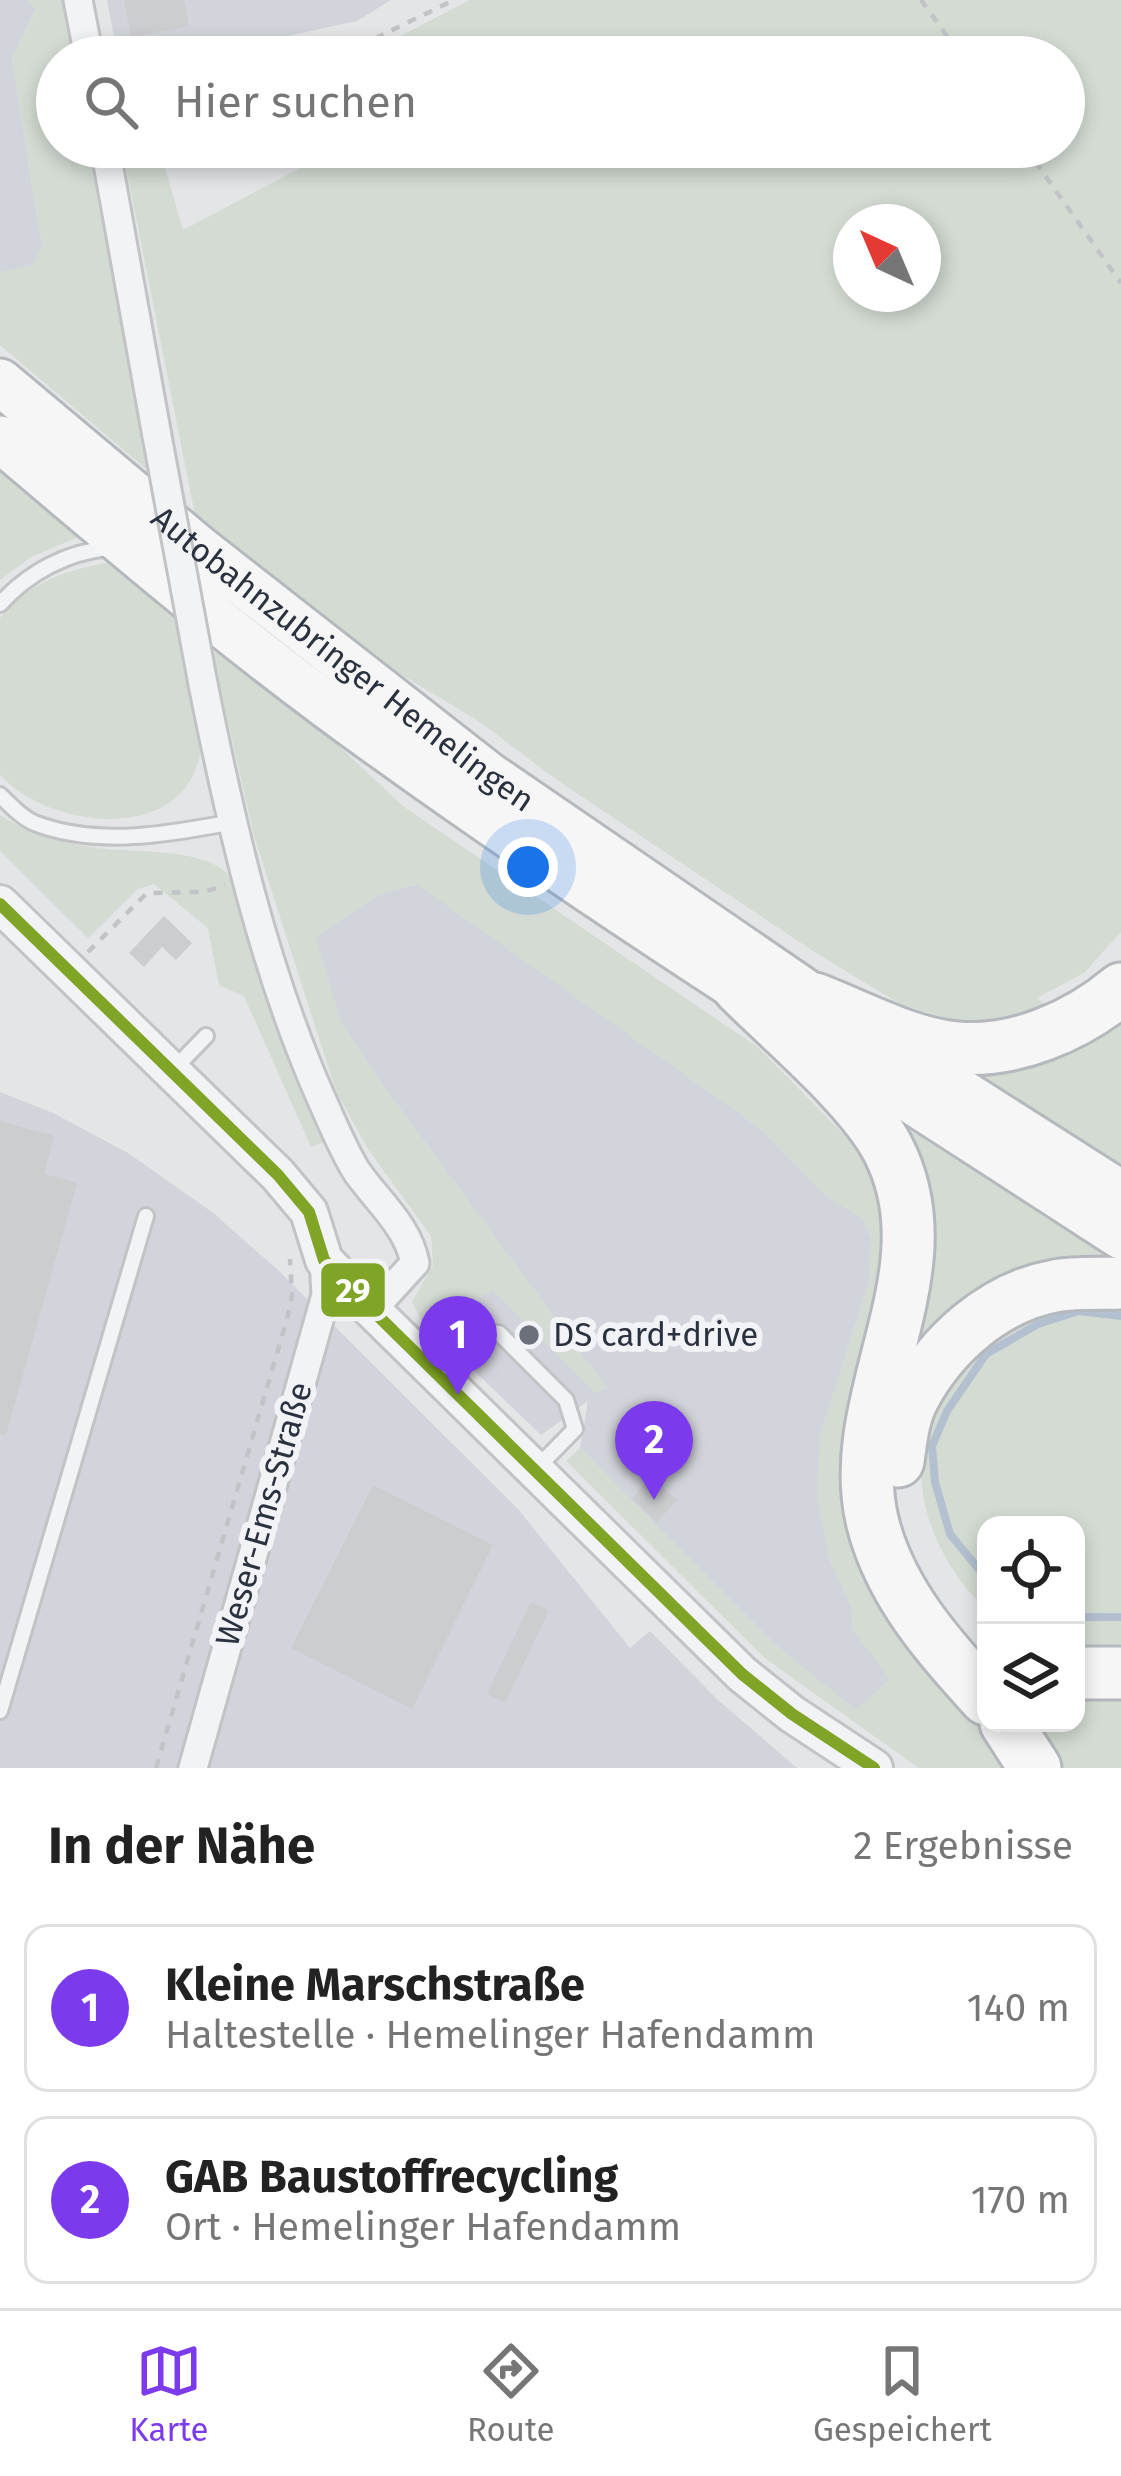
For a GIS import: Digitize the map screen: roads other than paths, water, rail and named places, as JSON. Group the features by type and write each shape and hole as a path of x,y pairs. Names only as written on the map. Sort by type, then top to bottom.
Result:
{"highway":[{"name":"Autobahnzubringer Hemelingen","path":"0,382 199,549 488,775 815,999 1121,1194"},
{"name":"Autobahnzubringer Hemelingen","path":"0,439 127,546 383,747 740,988 1121,1236"},
{"path":"740,988 868,1117 889,1150 904,1197 910,1238 904,1297 885,1364 867,1460 872,1522 891,1574 910,1608 977,1688"},
{"path":"815,999 953,1048 994,1048 1031,1039 1082,1016 1121,989"},
{"path":"977,1637 913,1556 898,1503 902,1433 912,1399 973,1323 1013,1298 1057,1286 1121,1283"},
{"path":"1085,1673 1121,1673"},
{"path":"1012,1732 1035,1768"}],"street":[{"path":"79,0 85,36"},
{"path":"109,168 203,684 269,960 320,1095 355,1169 411,1244 415,1263 372,1310"},
{"path":"0,904 278,1175 309,1212 307,1260 372,1310 742,1674 874,1768"},
{"name":"Weser-Ems-Straße","path":"193,1768 326,1295 307,1260"}],"lane":[{"path":"0,604 46,566 82,550 127,546"},
{"path":"0,795 32,823 80,835 165,833 233,822"},
{"path":"172,1072 206,1036"},
{"path":"0,1711 146,1216"},
{"path":"433,1370 471,1333 499,1334 566,1400 575,1429 535,1470"}],"waterway":[{"path":"977,1567 950,1534 935,1482 932,1446 947,1411 986,1354 1038,1324 1079,1311 1121,1316"},
{"path":"1085,1617 1121,1617"}],"place":[{"name":"DS card+drive","path":"529,1335"},
{"name":"Kleine Marschstraße","path":"458,1395"},
{"name":"GAB Baustoffrecycling","path":"654,1500"}]}
